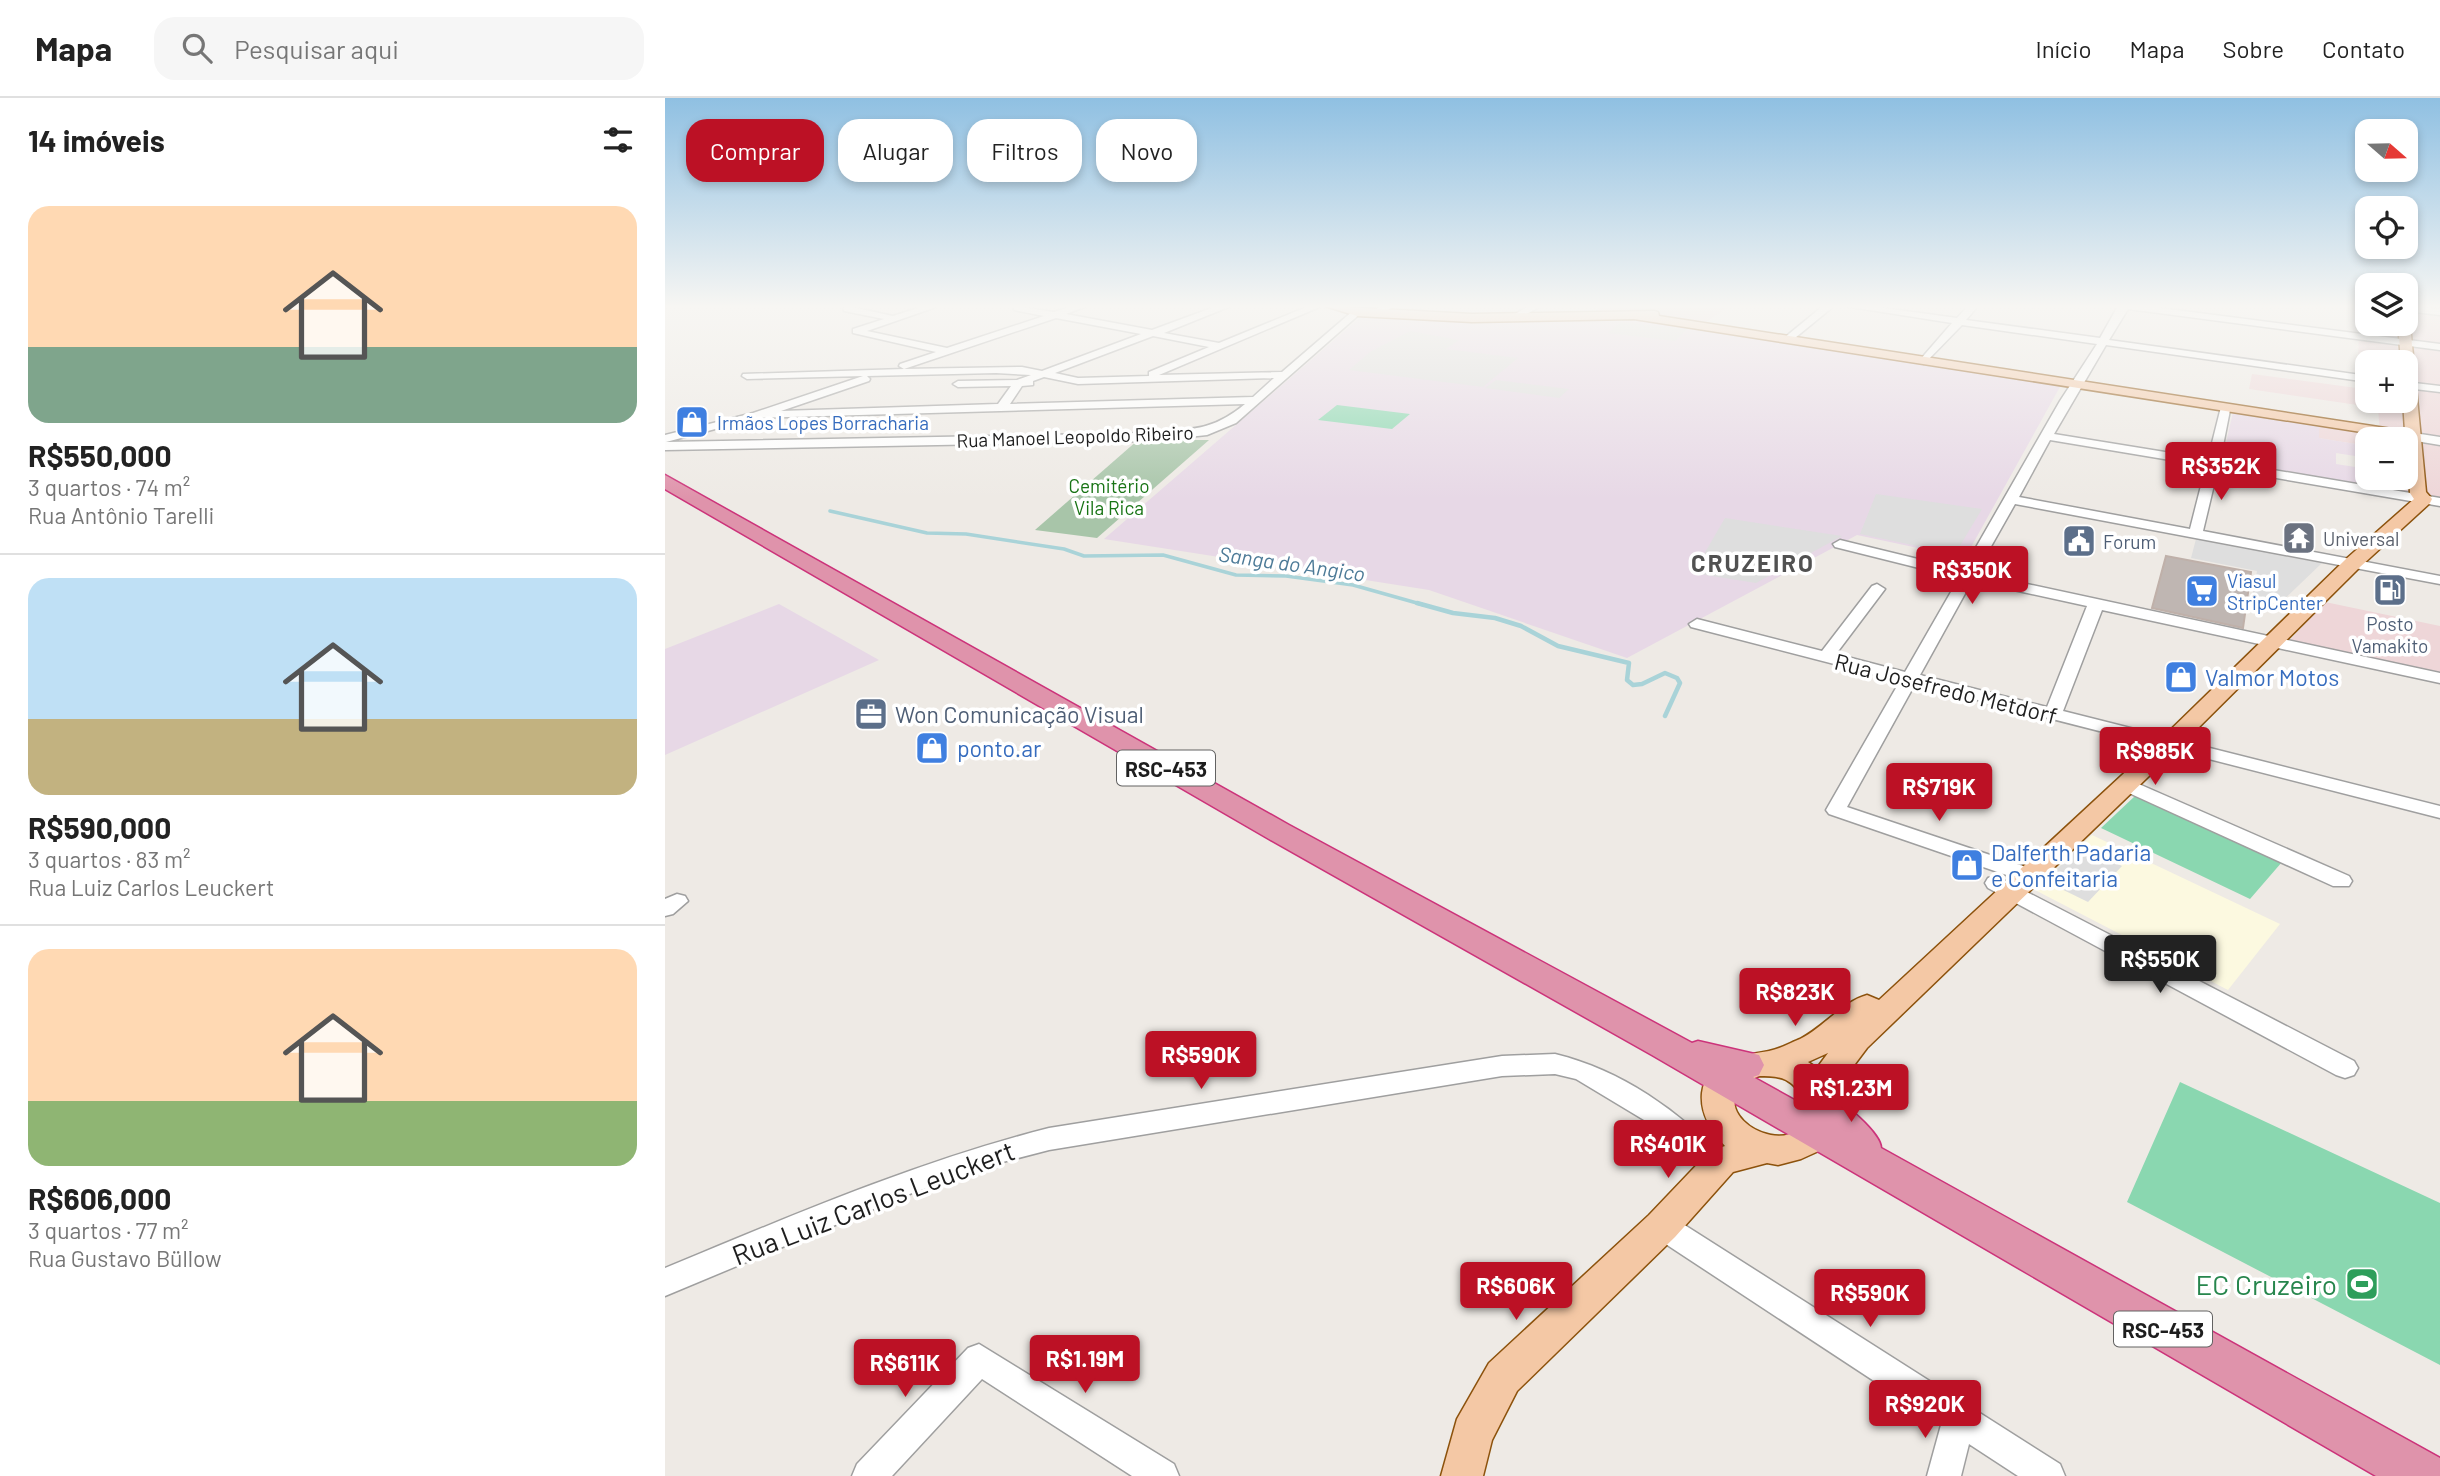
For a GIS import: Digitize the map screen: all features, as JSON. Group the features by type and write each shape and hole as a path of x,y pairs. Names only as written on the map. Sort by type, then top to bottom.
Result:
{"highway":[{"name":"RSC-453","path":"665,481 1279,832 1736,1085"},
{"path":"1736,1085 1817,1122"},
{"name":"RSC-453","path":"1817,1122 1904,1183 2423,1476"}],"main road":[{"path":"1986,370 2355,428"},
{"path":"1736,1085 1731,1132 1747,1143 1765,1149 1785,1150 1817,1122 1831,1072 1845,1052 2092,804 2378,532 2423,498 2418,464"},
{"path":"1736,1085 1806,1052 1840,1032 2016,878 2027,865 2027,860 2039,849 2042,839 2125,784 2160,742"},
{"path":"1736,1085 1793,1069 1816,1088 1817,1122"},
{"path":"1719,1165 1736,1085"},
{"path":"1462,1476 1472,1434 1503,1377 1662,1226 1719,1165 1765,1149"}],"street":[{"path":"665,439 757,415 891,370"},
{"path":"747,376 996,370"},
{"path":"1012,370 1078,381"},
{"path":"1001,408 1019,383 1052,370"},
{"path":"1142,379 1163,370"},
{"name":"Rua Manoel Leopoldo Ribeiro","path":"665,446 1181,435 1221,427 1290,370"},
{"path":"2085,370 1836,810 2016,878 2345,1068"},
{"path":"2307,370 2355,377"},
{"path":"952,384 1285,375"},
{"path":"845,386 872,386"},
{"path":"2418,386 2440,389"},
{"path":"757,415 1255,400"},
{"path":"2196,533 2227,407"},
{"path":"929,442 957,409"},
{"path":"2047,436 2423,498"},
{"path":"2418,437 2440,440"},
{"path":"2011,499 2196,533 2338,569 2440,580"},
{"path":"1840,544 1968,576 2440,678"},
{"path":"1825,658 1877,589"},
{"path":"2053,715 2096,604"},
{"name":"Rua Josefredo Metdorf","path":"1697,624 2440,812"},
{"path":"2125,784 2341,881"},
{"name":"Rua Luiz Carlos Leuckert","path":"665,1282 872,1197 1008,1149 1076,1135 1520,1064 1555,1064 1583,1071 1668,1121 1719,1165"},
{"path":"1662,1226 2049,1476"},
{"path":"869,1476 979,1359 1162,1476"},
{"path":"1944,1476 1959,1417"}],"shaded area":[{"path":"1299,370 1965,370 2061,385 1965,558 1857,535 1627,658 1429,590 1104,539"},
{"path":"1351,370 1503,370 1483,387"},
{"path":"2418,370 2440,370 2440,497 2396,490 2418,490 2418,427 2379,427 2378,413 2418,413"},
{"path":"2252,374 2355,388 2355,405 2249,389"},
{"path":"1496,380 1569,389 1559,398 1485,388"},
{"path":"2233,412 2319,425 2319,438 2355,444 2355,456 2336,453 2336,464 2355,467 2355,483 2222,461"},
{"path":"2319,425 2355,430 2355,444 2318,438"},
{"path":"1876,494 1982,509 1955,554 1860,534"},
{"path":"1725,518 1842,536 1756,583 1693,573"},
{"path":"2196,539 2322,563 2276,607 2251,603 2257,571 2191,558"},
{"path":"2325,602 2440,626 2440,673 2290,640"},
{"path":"779,604 879,660 665,755 665,649"},
{"path":"2092,835 2280,924 2228,990 2035,890"},
{"path":"2080,846 2122,866 2088,902 2045,881"}],"green space":[{"path":"1337,405 1410,414 1392,429 1318,420"},
{"name":"Cemitério Vila Rica","path":"1138,440 1209,440 1097,538 1035,530"},
{"path":"2135,796 2282,862 2250,899 2101,828"},
{"name":"EC Cruzeiro","path":"2180,1082 2440,1203 2440,1365 2127,1202"}],"building":[{"name":"Viasul StripCenter","path":"2166,556 2251,572 2243,628 2152,608"}],"waterway":[{"name":"Sanga do Angico","path":"830,511 927,533 966,534 1064,549 1084,556 1163,555 1236,575 1286,576 1353,585 1424,605"},
{"name":"Sanga do Angico","path":"1417,603 1453,613 1495,618 1521,626 1558,646 1629,663 1627,680 1633,685 1642,684 1665,673 1677,678 1680,683 1665,716"}],"place":[{"name":"Irmãos Lopes Borracharia","path":"692,422"},
{"name":"Universal","path":"2299,538"},
{"name":"Forum","path":"2079,541"},
{"name":"Posto Vamakito","path":"2390,590"},
{"name":"Viasul StripCenter","path":"2202,591"},
{"name":"Valmor Motos","path":"2181,677"},
{"name":"Won Comunicação Visual","path":"871,714"},
{"name":"ponto.ar","path":"932,748"},
{"name":"Dalferth Padaria e Confeitaria","path":"1967,865"},
{"name":"EC Cruzeiro","path":"2362,1284"}],"district":[{"name":"CRUZEIRO","path":"1753,562"}]}
